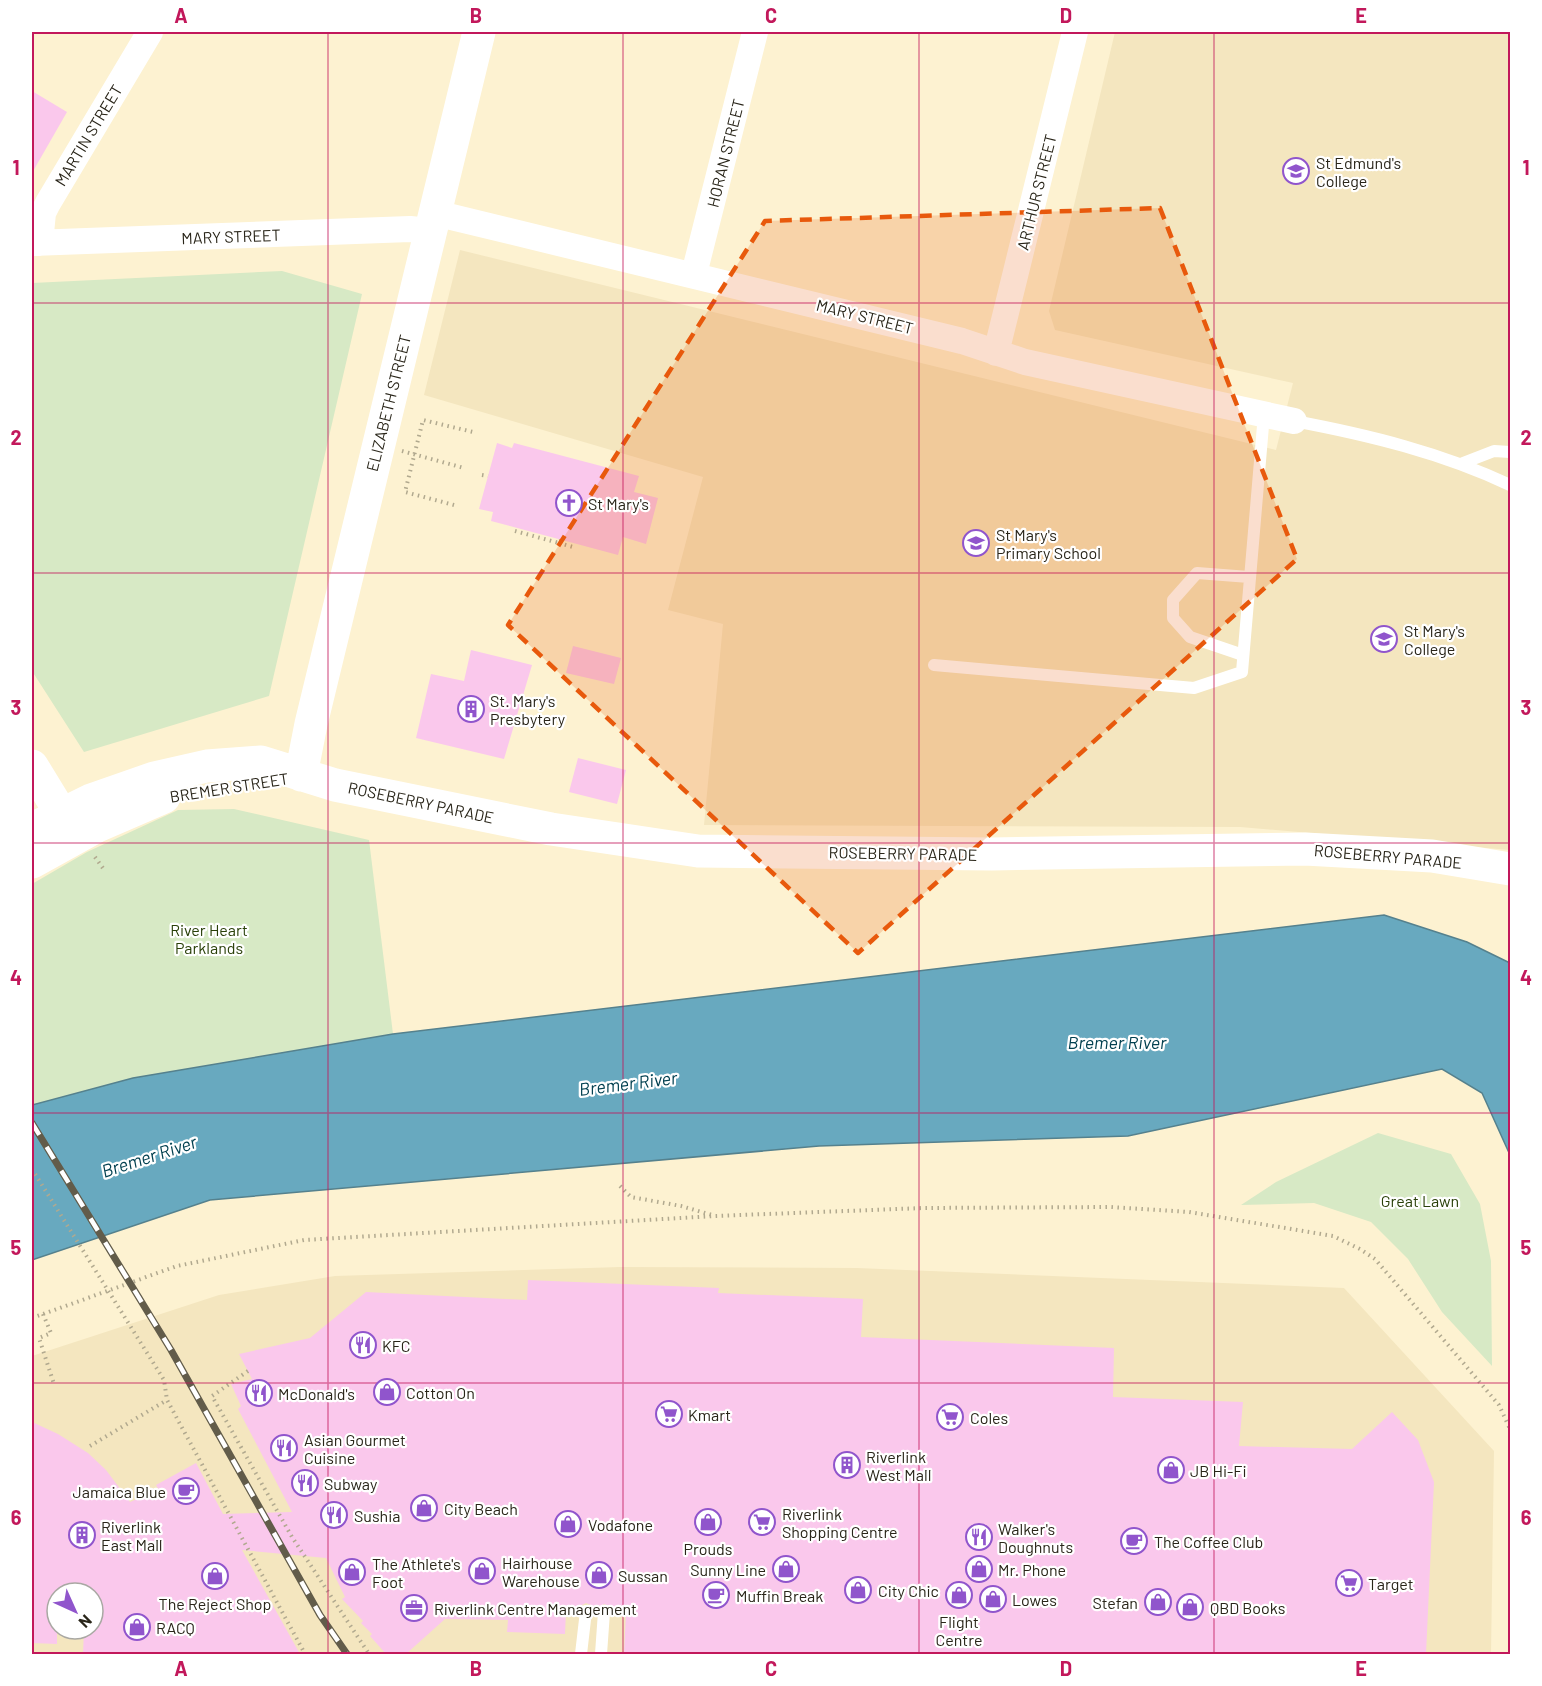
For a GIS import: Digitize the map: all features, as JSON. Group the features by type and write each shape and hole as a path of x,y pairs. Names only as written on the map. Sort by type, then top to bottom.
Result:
{"street":[{"name":"MARTIN STREET","path":"36,243 43,213 48,203 150,32"},
{"name":"ELIZABETH STREET","path":"301,775 314,712 479,32"},
{"name":"HORAN STREET","path":"694,274 755,32"},
{"name":"ARTHUR STREET","path":"996,353 1075,32"},
{"name":"MARY STREET","path":"36,243 410,229 432,222 694,274 962,340 1024,362 1294,421"},
{"path":"32,766 47,831"},
{"name":"BREMER STREET","path":"47,831 138,807 181,791 209,786 258,784 301,775"},
{"name":"ROSEBERRY PARADE","path":"301,775 551,829 698,851 992,854 1305,849 1432,856 1510,868"}],"lane":[{"path":"934,665 1194,688 1242,672 1264,414"},
{"path":"1294,421 1463,463 1510,485"},
{"path":"1463,463 1483,454 1509,448"},
{"path":"1243,655 1190,638 1173,618 1173,600 1197,573 1249,577"},
{"path":"581,1654 586,1611"},
{"path":"601,1654 604,1612"}],"path":[{"path":"454,505 405,492 423,420 473,432"},
{"path":"402,451 464,468"},
{"path":"483,475 488,476"},
{"path":"515,531 573,547"},
{"path":"32,1169 165,1380 167,1400 305,1654"},
{"path":"620,1186 631,1197 681,1206 716,1216"},
{"path":"32,1318 177,1266 304,1240 716,1216 924,1208 1111,1207 1189,1212 1333,1236 1375,1259 1499,1405 1510,1429"},
{"path":"43,1314 51,1333 39,1338 54,1383"},
{"path":"248,1371 212,1396 292,1538 369,1654"},
{"path":"90,1446 167,1400"}],"highlighted area":[{"path":"1160,208 1297,559 858,953 508,625 765,221"}],"shaded area":[{"path":"1115,32 1510,32 1510,850 1240,827 704,825 723,624 668,610 703,477 424,395 460,250 1276,450 1293,383 1055,330 1049,311"},
{"name":"Riverlink Shopping Centre","path":"620,1267 857,1268 1344,1288 1494,1451 1491,1654 32,1654 32,1356 219,1295 335,1276"}],"green space":[{"path":"282,271 362,294 269,696 84,752 32,671 32,283"},
{"name":"River Heart Parklands","path":"234,809 369,840 393,1034 32,1105 32,884 87,852 178,810"},
{"name":"Great Lawn","path":"1378,1133 1451,1154 1480,1204 1491,1261 1492,1366 1442,1312 1408,1259 1371,1222 1314,1203 1241,1205 1276,1182"}],"water":[{"name":"Bremer River","path":"1384,915 1467,942 1510,963 1510,1155 1482,1093 1442,1069 1128,1136 819,1146 210,1200 32,1260 32,1105 133,1078 393,1034"}],"building":[{"path":"32,91 67,112 32,173"},
{"name":"St Mary's","path":"497,443 512,448 514,443 639,476 634,492 658,498 646,544 623,537 618,555 491,521 493,512 479,509"},
{"path":"573,646 621,658 614,684 566,673"},
{"name":"St. Mary's Presbytery","path":"471,650 532,665 504,759 416,738 431,674 464,681"},
{"path":"578,758 626,770 617,804 569,792"},
{"name":"Riverlink Shopping Centre","path":"528,1280 719,1288 718,1293 863,1299 861,1337 1114,1348 1113,1397 1243,1402 1239,1446 1352,1449 1392,1412 1418,1440 1434,1482 1426,1654 624,1654 626,1613 612,1612 609,1606 604,1604 594,1612 591,1605 586,1603 580,1606 578,1611 566,1611 565,1634 507,1632 508,1620 445,1619 406,1654 386,1654 370,1636 372,1634 361,1623 363,1621 342,1599 345,1597 326,1558 242,1550 300,1654 83,1654 84,1641 105,1641 105,1581 45,1581 45,1641 57,1641 57,1644 32,1643 32,1422 58,1434 88,1453 106,1470 130,1502 159,1490 156,1485 196,1463 223,1514 292,1512 238,1409 241,1406 231,1384 252,1379 239,1354 310,1338 366,1292 527,1300"}],"railway":[{"path":"32,1123 171,1350 320,1615 347,1654"}],"place":[{"name":"St Edmund's College","path":"1296,171"},
{"name":"St Mary's","path":"569,503"},
{"name":"St Mary's Primary School","path":"976,543"},
{"name":"St Mary's College","path":"1384,639"},
{"name":"St. Mary's Presbytery","path":"471,709"},
{"name":"KFC","path":"363,1345"},
{"name":"Cotton On","path":"387,1392"},
{"name":"McDonald's","path":"259,1393"},
{"name":"Kmart","path":"669,1414"},
{"name":"Coles","path":"950,1417"},
{"name":"Asian Gourmet Cuisine","path":"284,1448"},
{"name":"Riverlink West Mall","path":"847,1465"},
{"name":"JB Hi-Fi","path":"1171,1470"},
{"name":"Subway","path":"305,1483"},
{"name":"Jamaica Blue","path":"186,1491"},
{"name":"City Beach","path":"424,1508"},
{"name":"Sushia","path":"334,1515"},
{"name":"Prouds","path":"708,1522"},
{"name":"Riverlink Shopping Centre","path":"762,1522"},
{"name":"Vodafone","path":"568,1524"},
{"name":"Riverlink East Mall","path":"82,1535"},
{"name":"Walker's Doughnuts","path":"979,1537"},
{"name":"The Coffee Club","path":"1134,1541"},
{"name":"Sunny Line","path":"786,1569"},
{"name":"Mr. Phone","path":"979,1569"},
{"name":"Hairhouse Warehouse","path":"482,1571"},
{"name":"The Athlete's Foot","path":"352,1572"},
{"name":"Sussan","path":"599,1575"},
{"name":"The Reject Shop","path":"215,1576"},
{"name":"Target","path":"1349,1583"},
{"name":"City Chic","path":"858,1590"},
{"name":"Muffin Break","path":"716,1595"},
{"name":"Flight Centre","path":"959,1595"},
{"name":"Lowes","path":"993,1599"},
{"name":"Stefan","path":"1158,1602"},
{"name":"QBD Books","path":"1190,1607"},
{"name":"Riverlink Centre Management","path":"414,1608"},
{"name":"RACQ","path":"137,1627"}]}
